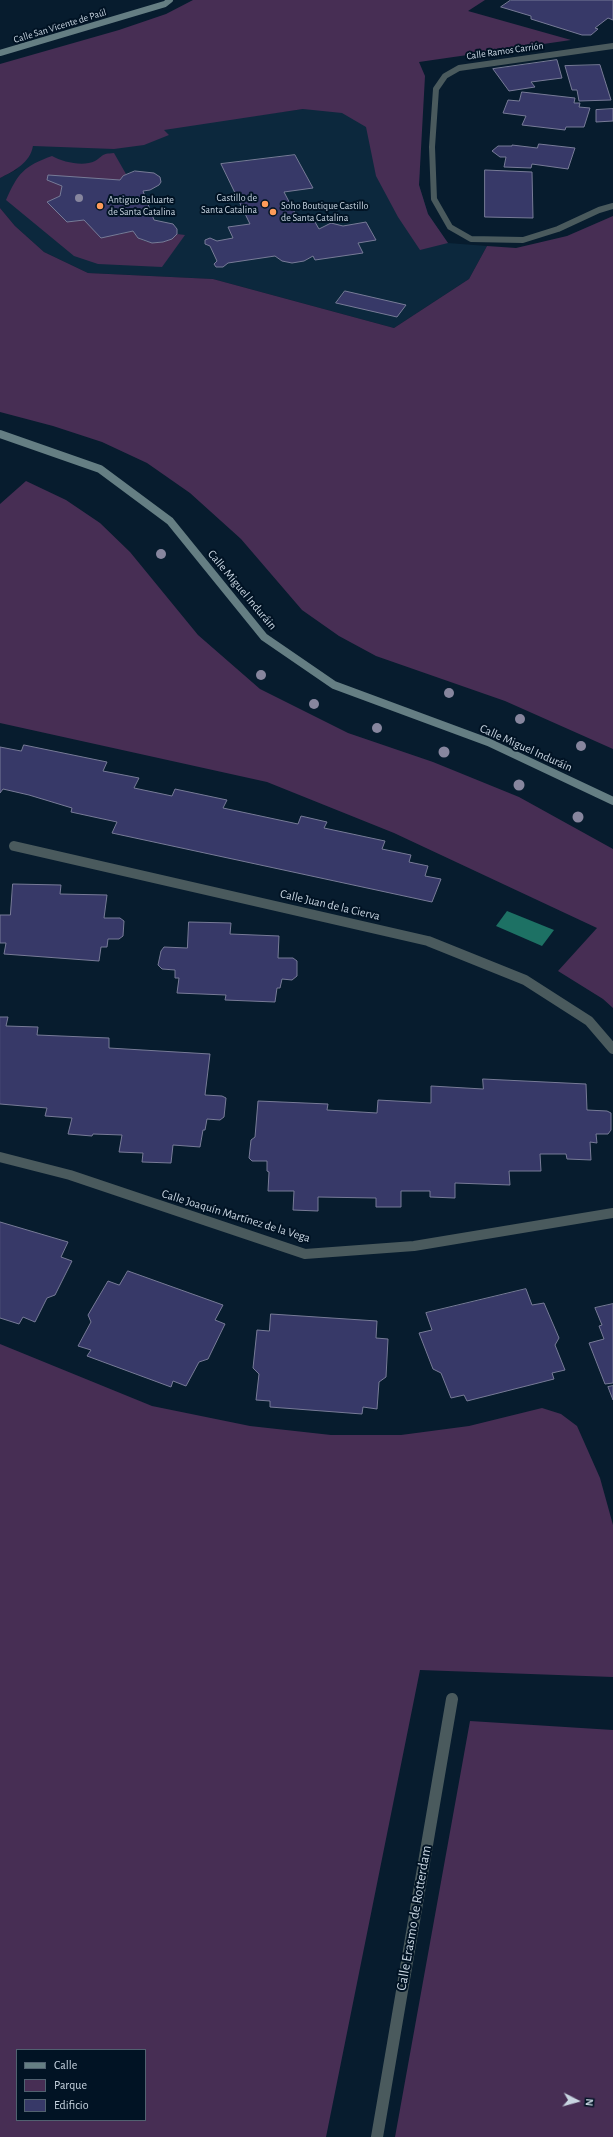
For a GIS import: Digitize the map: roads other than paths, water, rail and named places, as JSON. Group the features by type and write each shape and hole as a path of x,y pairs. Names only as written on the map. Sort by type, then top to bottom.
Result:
{"street":[{"name":"Calle San Vicente de Paúl","path":"0,53 165,4 170,0"},
{"name":"Calle Ramos Carrión","path":"613,46 459,68 445,76 436,89 432,147 434,199 450,226 471,238 523,240 558,229 599,210 613,206"},
{"name":"Calle Miguel Induráin","path":"0,434 100,469 170,521 264,638 334,685 488,742 613,801"},
{"name":"Calle Juan de la Cierva","path":"14,846 428,941 524,980 589,1021 613,1049"},
{"name":"Calle Joaquín Martínez de la Vega","path":"0,1157 70,1175 184,1215 305,1254 414,1246 613,1213"},
{"name":"Calle Erasmo de Rotterdam","path":"377,2137 452,1699"}],"place":[{"name":"Castillo de Santa Catalina","path":"265,204"},
{"name":"Antiguo Baluarte de Santa Catalina","path":"100,206"},
{"name":"Soho Boutique Castillo de Santa Catalina","path":"273,212"}]}
